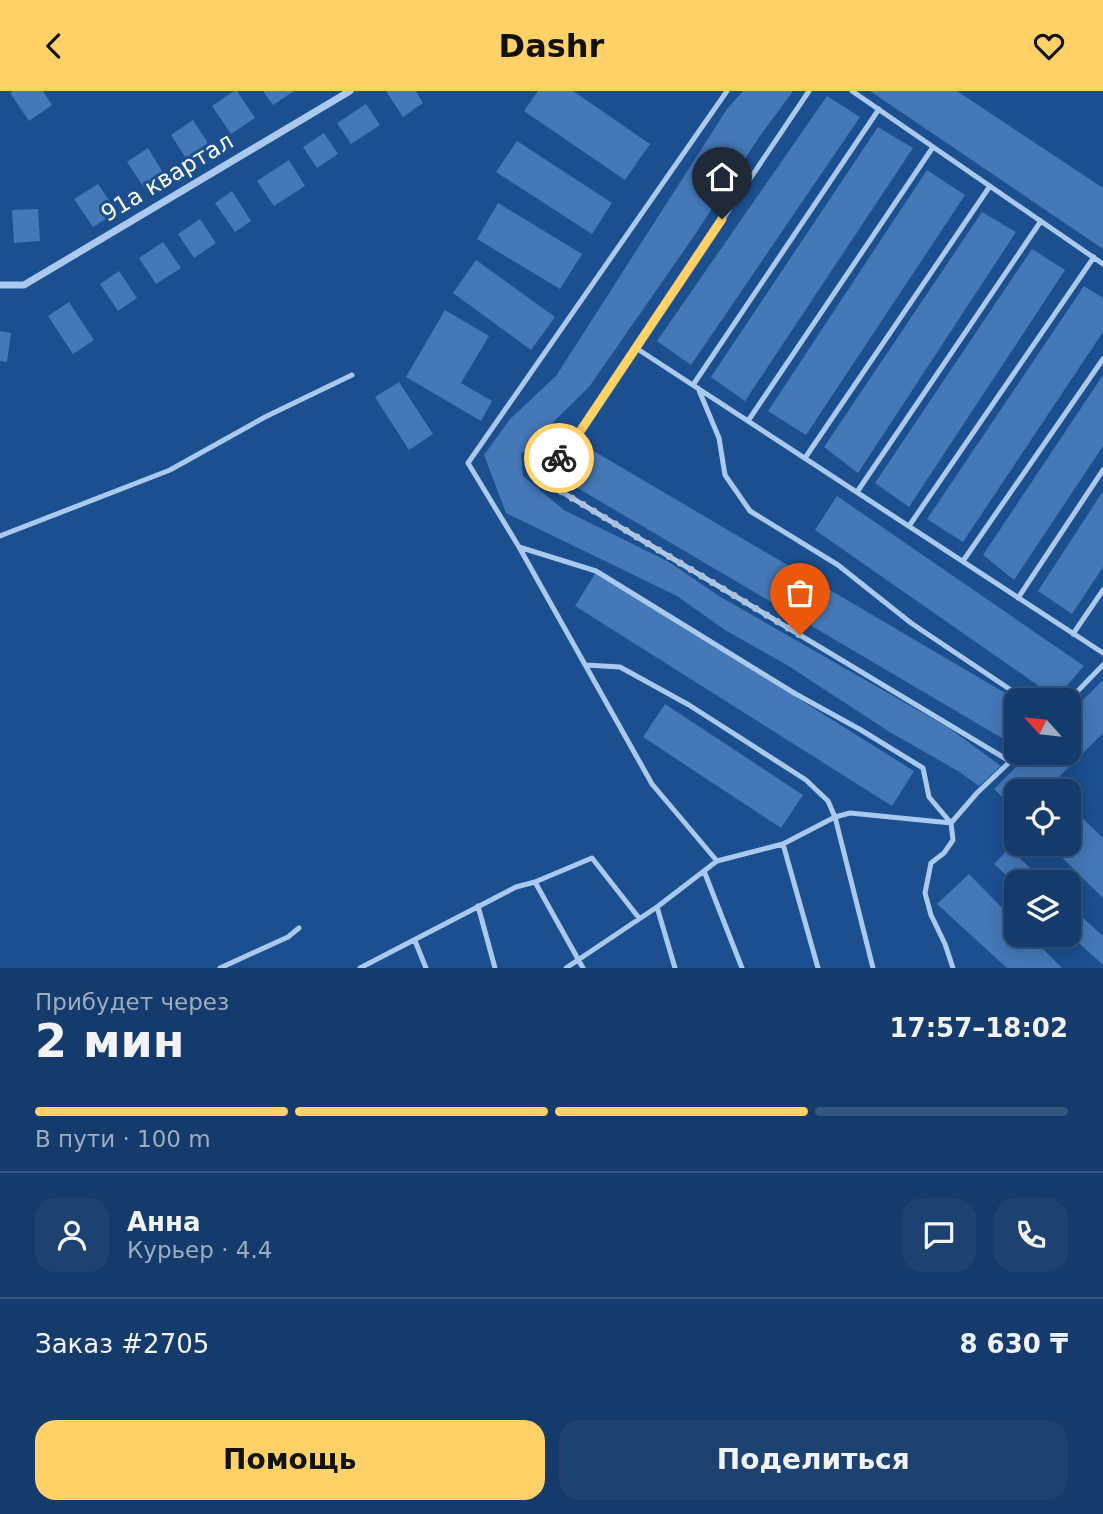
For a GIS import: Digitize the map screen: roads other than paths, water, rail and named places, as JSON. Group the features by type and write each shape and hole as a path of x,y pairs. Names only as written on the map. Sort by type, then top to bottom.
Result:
{"street":[{"name":"91а квартал","path":"0,285 23,285 350,91"}],"lane":[{"path":"717,861 652,784 519,547 468,463 727,91"},
{"path":"809,91 581,430 542,480 1004,758"},
{"path":"852,91 1103,264"},
{"path":"695,387 879,110"},
{"path":"747,421 933,147"},
{"path":"805,458 990,186"},
{"path":"857,492 1041,221"},
{"path":"909,526 1094,257"},
{"path":"636,348 1103,653"},
{"path":"963,561 1103,359"},
{"path":"0,536 170,470 265,417 352,375"},
{"path":"695,387 719,438 725,475 750,511 838,565 911,623 1008,688"},
{"path":"1018,597 1103,470"},
{"path":"519,547 596,571 794,693 862,730 923,768 929,797 951,823 953,840 944,853 931,863 926,877 925,893 953,968"},
{"path":"1073,634 1103,590"},
{"path":"585,665 620,667 689,705 806,780 828,801 835,817 873,968"},
{"path":"1081,688 1103,665"},
{"path":"951,823 977,793 1008,765"},
{"path":"566,968 657,907 717,861 783,844 835,817 850,813 951,823"},
{"path":"783,844 818,968"},
{"path":"360,968 516,887 536,882 592,858 639,918"},
{"path":"704,871 742,968"},
{"path":"536,882 583,968"},
{"path":"478,906 495,968"},
{"path":"657,907 675,968"},
{"path":"220,968 288,937 299,929"},
{"path":"415,941 426,968"}]}
